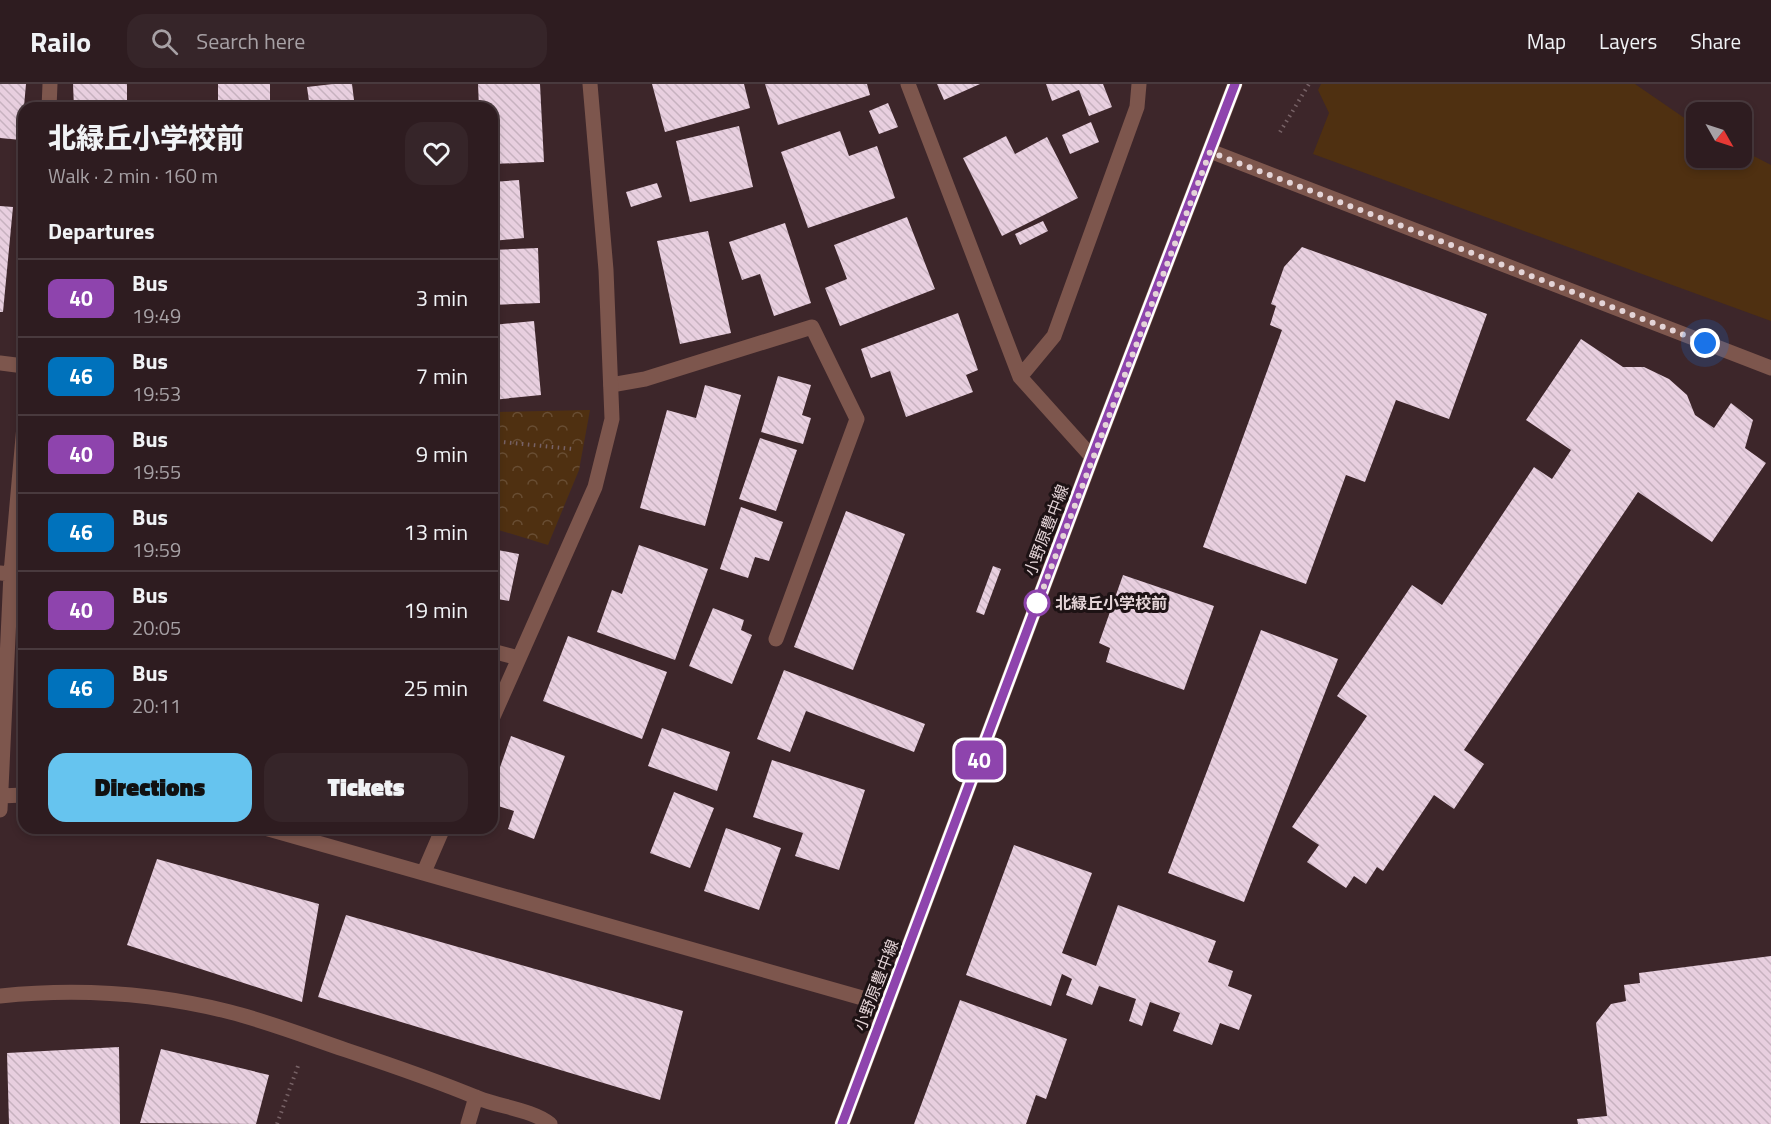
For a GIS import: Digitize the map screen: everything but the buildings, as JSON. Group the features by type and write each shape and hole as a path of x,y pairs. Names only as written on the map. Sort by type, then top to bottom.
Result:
{"street":[{"path":"49,102 50,84"},
{"path":"498,705 595,487 612,419 606,270 590,84"},
{"path":"908,84 1020,377 1092,457"},
{"path":"1020,377 1054,336 1137,107 1139,84"},
{"name":"小野原豊中線","path":"842,1124 1092,457 1235,84"},
{"path":"1210,152 1771,368"},
{"path":"611,385 645,379 812,327 857,419 776,639"},
{"path":"0,363 18,365"},
{"path":"18,500 0,801 18,796"},
{"path":"498,653 519,658"},
{"path":"287,834 887,1005"},
{"path":"424,872 440,834"},
{"path":"0,996 93,992 145,996 231,1012 443,1083 497,1106 542,1117 550,1124"},
{"path":"468,1124 476,1097"}],"path":[{"path":"1281,132 1309,84"},
{"path":"498,442 604,452"},
{"path":"277,1124 307,1036"}],"green space":[{"path":"1321,84 1635,84 1686,119 1686,168 1752,168 1752,155 1771,165 1771,321 1313,154 1329,113 1318,90"},
{"path":"590,410 579,470 548,545 498,530 498,412"}],"bus line":[{"name":"40","path":"842,1124 1092,457 1235,84"}],"place":[{"name":"北緑丘小学校前","path":"1037,603"}],"route":[{"path":"1037,603 1035,610 1210,152 1705,343"}]}
